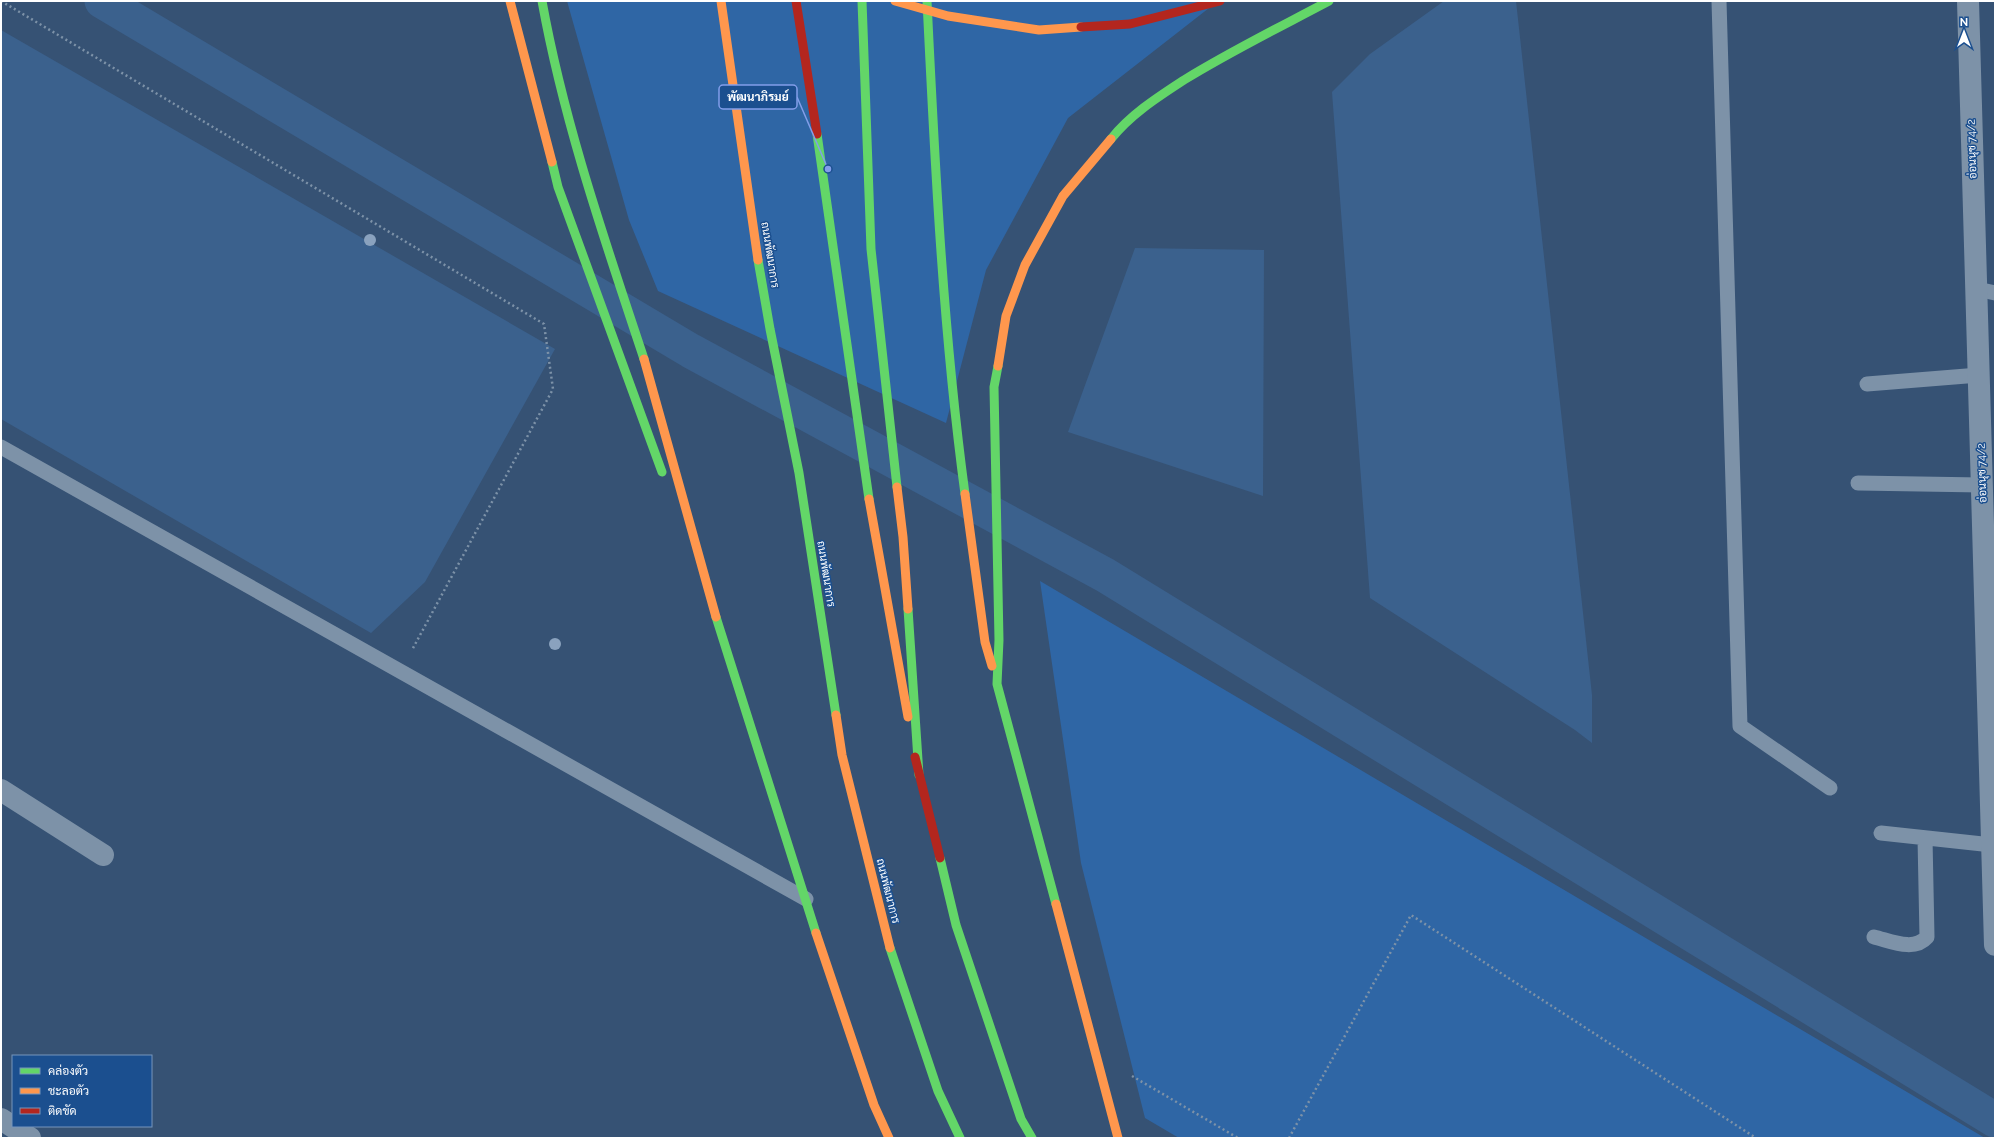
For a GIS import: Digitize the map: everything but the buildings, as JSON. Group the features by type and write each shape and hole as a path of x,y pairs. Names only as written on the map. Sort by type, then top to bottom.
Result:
{"main road":[{"path":"510,1 558,187 665,479"},
{"path":"542,1 551,51 593,204 647,369 716,618"},
{"name":"ถนนพัฒนาการ","path":"721,1 753,228 770,329 798,473 842,755 888,940 938,1091 960,1138"},
{"path":"796,1 832,233 873,531 919,775 956,926 1021,1119 1032,1138"},
{"path":"862,1 871,249 886,398 903,537 919,775"},
{"path":"895,1 948,16 1039,30 1130,24 1220,1"},
{"path":"927,1 937,200 958,442 985,642 1118,1138"},
{"path":"997,684 999,640 994,387 1006,316 1024,266 1063,196 1119,129 1154,99 1211,63 1329,1"},
{"path":"676,508 716,618 874,1105 889,1138"}],"street":[{"name":"อ่อนนุช 74/2","path":"1968,1 1986,291 1979,375 1995,945"},
{"path":"1,790 102,854"},
{"path":"1,1118 12,1126"},
{"path":"14,1127 30,1138"}],"lane":[{"path":"1719,1 1740,726 1830,788"},
{"path":"1867,384 1979,375"},
{"path":"1,447 806,899"},
{"path":"1858,483 1982,485"},
{"path":"1881,833 1925,838 1993,837"},
{"path":"1874,937 1909,945 1923,942 1927,937 1925,838"}],"path":[{"path":"2,1 544,324 553,389 401,671"},
{"path":"1289,1138 1411,915 1756,1138"},
{"path":"1132,1076 1238,1138"}],"shaded area":[{"path":"567,1 1218,1 1068,118 986,270 946,423 658,291 629,220"},
{"path":"1444,1 1516,1 1592,695 1592,743 1575,730 1370,598 1332,92 1370,54"},
{"path":"1,30 555,349 425,582 371,633 1,419"},
{"path":"1135,248 1264,250 1263,496 1068,432"},
{"path":"1040,581 1985,1138 1179,1138 1145,1118 1081,863"}],"waterway":[{"path":"102,1 691,351 1105,575 1995,1120"}],"traffic: fast":[{"path":"542,1 551,47 574,137 600,226 644,359"},
{"path":"862,1 871,249 897,487"},
{"path":"927,1 945,310 957,433 965,494"},
{"path":"1111,139 1136,114 1184,80 1238,49 1329,1"},
{"path":"817,134 869,499"},
{"path":"552,162 558,187 662,472"},
{"path":"758,260 770,329 799,473 836,715"},
{"path":"998,366 994,387 999,640 997,684 1056,904"},
{"path":"908,609 919,775"},
{"path":"716,617 816,933"},
{"path":"940,858 956,925 1021,1119 1032,1138"},
{"path":"890,948 938,1091 960,1138"}],"traffic: slow":[{"path":"510,1 552,162"},
{"path":"721,1 758,260"},
{"path":"895,1 948,16 1039,30 1081,27"},
{"path":"998,366 1006,316 1025,265 1063,196 1111,139"},
{"path":"644,359 716,617"},
{"path":"897,487 903,537 908,609"},
{"path":"965,494 985,642 992,666"},
{"path":"869,499 908,717"},
{"path":"836,715 842,755 890,948"},
{"path":"1056,904 1118,1138"},
{"path":"816,933 874,1105 889,1138"}],"traffic: jam":[{"path":"796,1 817,134"},
{"path":"1081,27 1130,24 1220,1"},
{"path":"915,757 940,858"}],"place":[{"name":"พัฒนาภิรมย์","path":"828,169"}]}
